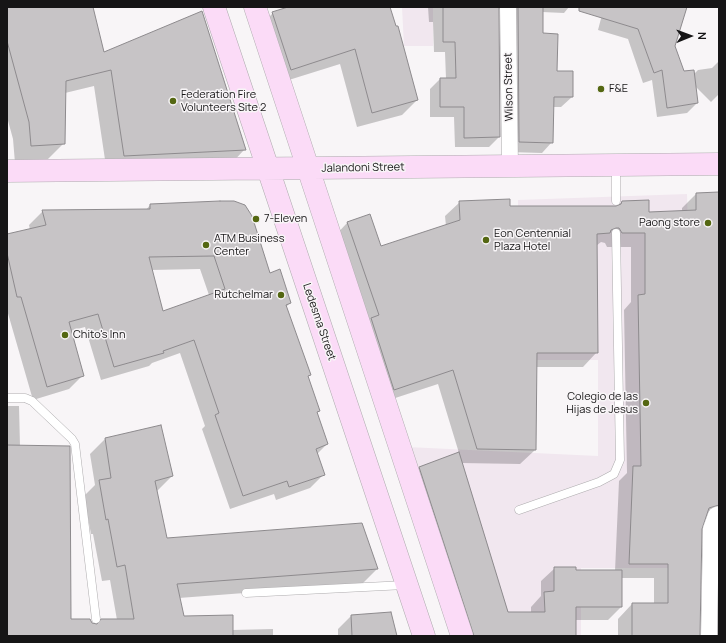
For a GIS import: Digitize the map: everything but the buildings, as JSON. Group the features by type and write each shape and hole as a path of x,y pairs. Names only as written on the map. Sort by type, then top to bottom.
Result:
{"main road":[{"name":"Ledesma Street","path":"214,7 424,636"},
{"path":"255,7 299,169 462,636"},
{"name":"Jalandoni Street","path":"7,171 719,164"}],"street":[{"name":"Wilson Street","path":"508,7 510,167"},
{"path":"709,636 711,529 716,514 719,514"}],"lane":[{"path":"616,165 616,201"},
{"path":"519,510 599,482 614,474 620,460 616,233"},
{"path":"7,398 25,398 32,401 72,439 75,444 96,619"},
{"path":"246,593 407,585"}],"shaded area":[{"path":"402,7 433,7 433,46 404,46"},
{"name":"Colegio de las Hijas de Jesus","path":"687,194 695,460 673,461 668,568 581,568 581,636 469,636 407,447 598,456 598,360 517,360 518,200"}],"place":[{"name":"F&E","path":"601,89"},
{"name":"Federation Fire Volunteers Site 2","path":"173,101"},
{"name":"7-Eleven","path":"256,219"},
{"name":"Paong store","path":"708,223"},
{"name":"Eon Centennial Plaza Hotel","path":"486,240"},
{"name":"ATM Business Center","path":"206,245"},
{"name":"Rutchelmar","path":"281,295"},
{"name":"Chito's Inn","path":"65,335"},
{"name":"Colegio de las Hijas de Jesus","path":"646,403"}]}
